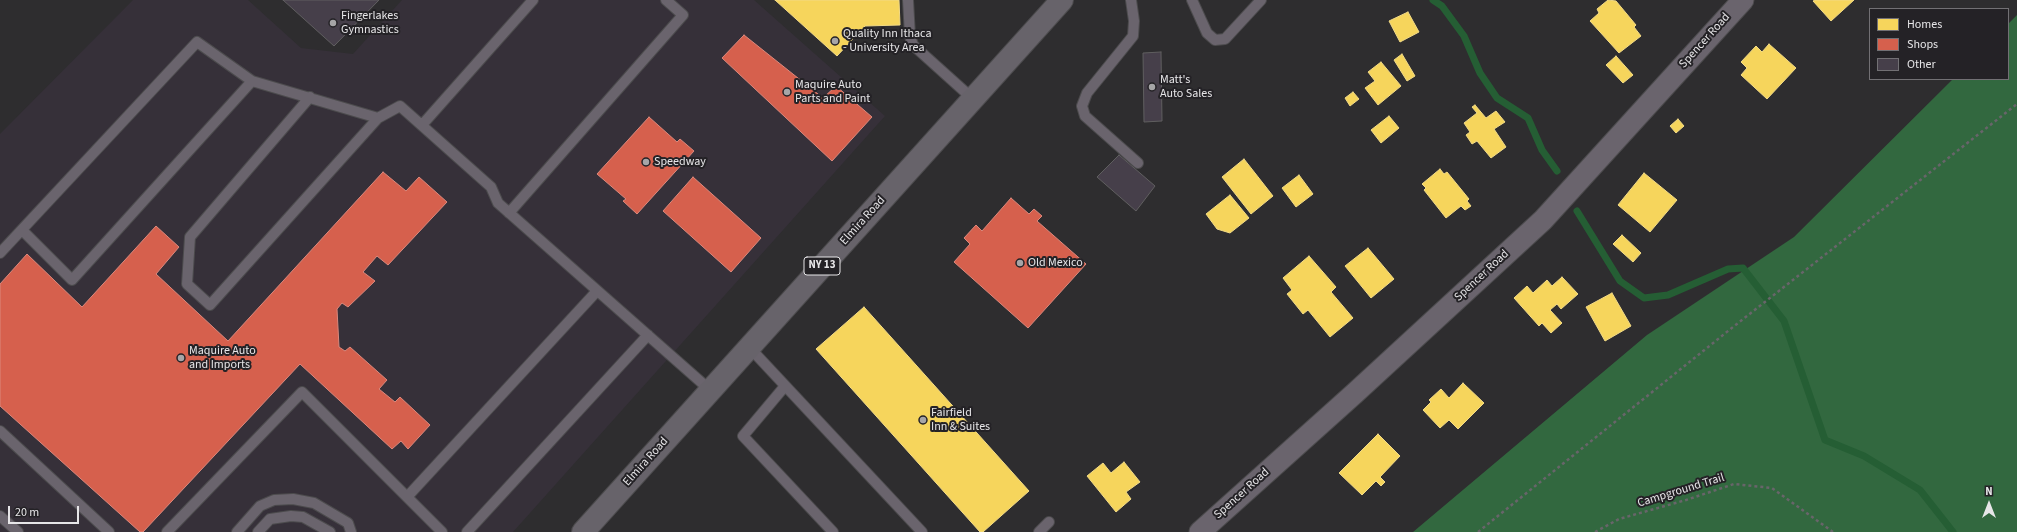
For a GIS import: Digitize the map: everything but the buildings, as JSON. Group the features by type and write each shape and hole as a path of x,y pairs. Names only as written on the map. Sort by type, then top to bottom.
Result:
{"highway":[{"name":"Elmira Road","path":"583,532 973,99 1058,1"}],"street":[{"name":"Spencer Road","path":"1200,532 1543,220 1743,0"}],"lane":[{"path":"422,125 533,0"},
{"path":"509,213 683,16 666,0"},
{"path":"908,0 910,36 913,45 973,99"},
{"path":"1131,0 1134,21 1133,36 1087,93 1082,106 1085,116 1138,163"},
{"path":"1192,0 1207,33 1215,40 1225,39 1261,0"},
{"path":"0,254 197,42 252,80 378,118"},
{"path":"22,230 72,280 252,80"},
{"path":"310,97 190,237 187,284 210,305 378,118 400,106 491,187 498,203 710,390"},
{"path":"407,497 597,291"},
{"path":"467,532 648,335"},
{"path":"749,347 922,532"},
{"path":"785,386 742,436 832,532"},
{"path":"167,532 302,392 442,532"},
{"path":"0,431 109,532"},
{"path":"237,532 260,506 274,500 293,499 314,503 348,523 351,532"},
{"path":"0,516 18,532"},
{"path":"258,532 270,519 291,516 303,517 330,532"},
{"path":"1039,532 1049,522"}],"path":[{"path":"1478,532 1733,327 2017,104"},
{"name":"Campground Trail","path":"1595,532 1619,519 1686,500 1734,484 1772,488 1833,532"}],"shaded area":[{"path":"133,0 248,0 301,48 353,54 402,0 754,0 885,116 513,532 0,532 0,134"}],"green space":[{"path":"2017,15 2017,532 1413,532 1647,335 1794,237 1952,80 2009,80 2009,23"}],"waterway":[{"path":"1433,0 1442,6 1464,36 1480,73 1497,98 1528,118 1542,150 1557,171"},
{"path":"1577,211 1620,281 1644,298 1668,295 1728,269 1743,268 1784,321 1825,440 1864,456 1920,490 1953,532"}],"place":[{"name":"Fingerlakes Gymnastics","path":"333,23"},
{"name":"Quality Inn Ithaca - University Area","path":"835,41"},
{"name":"Matt's Auto Sales","path":"1152,87"},
{"name":"Maquire Auto Parts and Paint","path":"787,92"},
{"name":"Speedway","path":"646,162"},
{"name":"Old Mexico","path":"1020,263"},
{"name":"Maquire Auto and Imports","path":"181,358"},
{"name":"Fairfield Inn & Suites","path":"923,420"}]}
